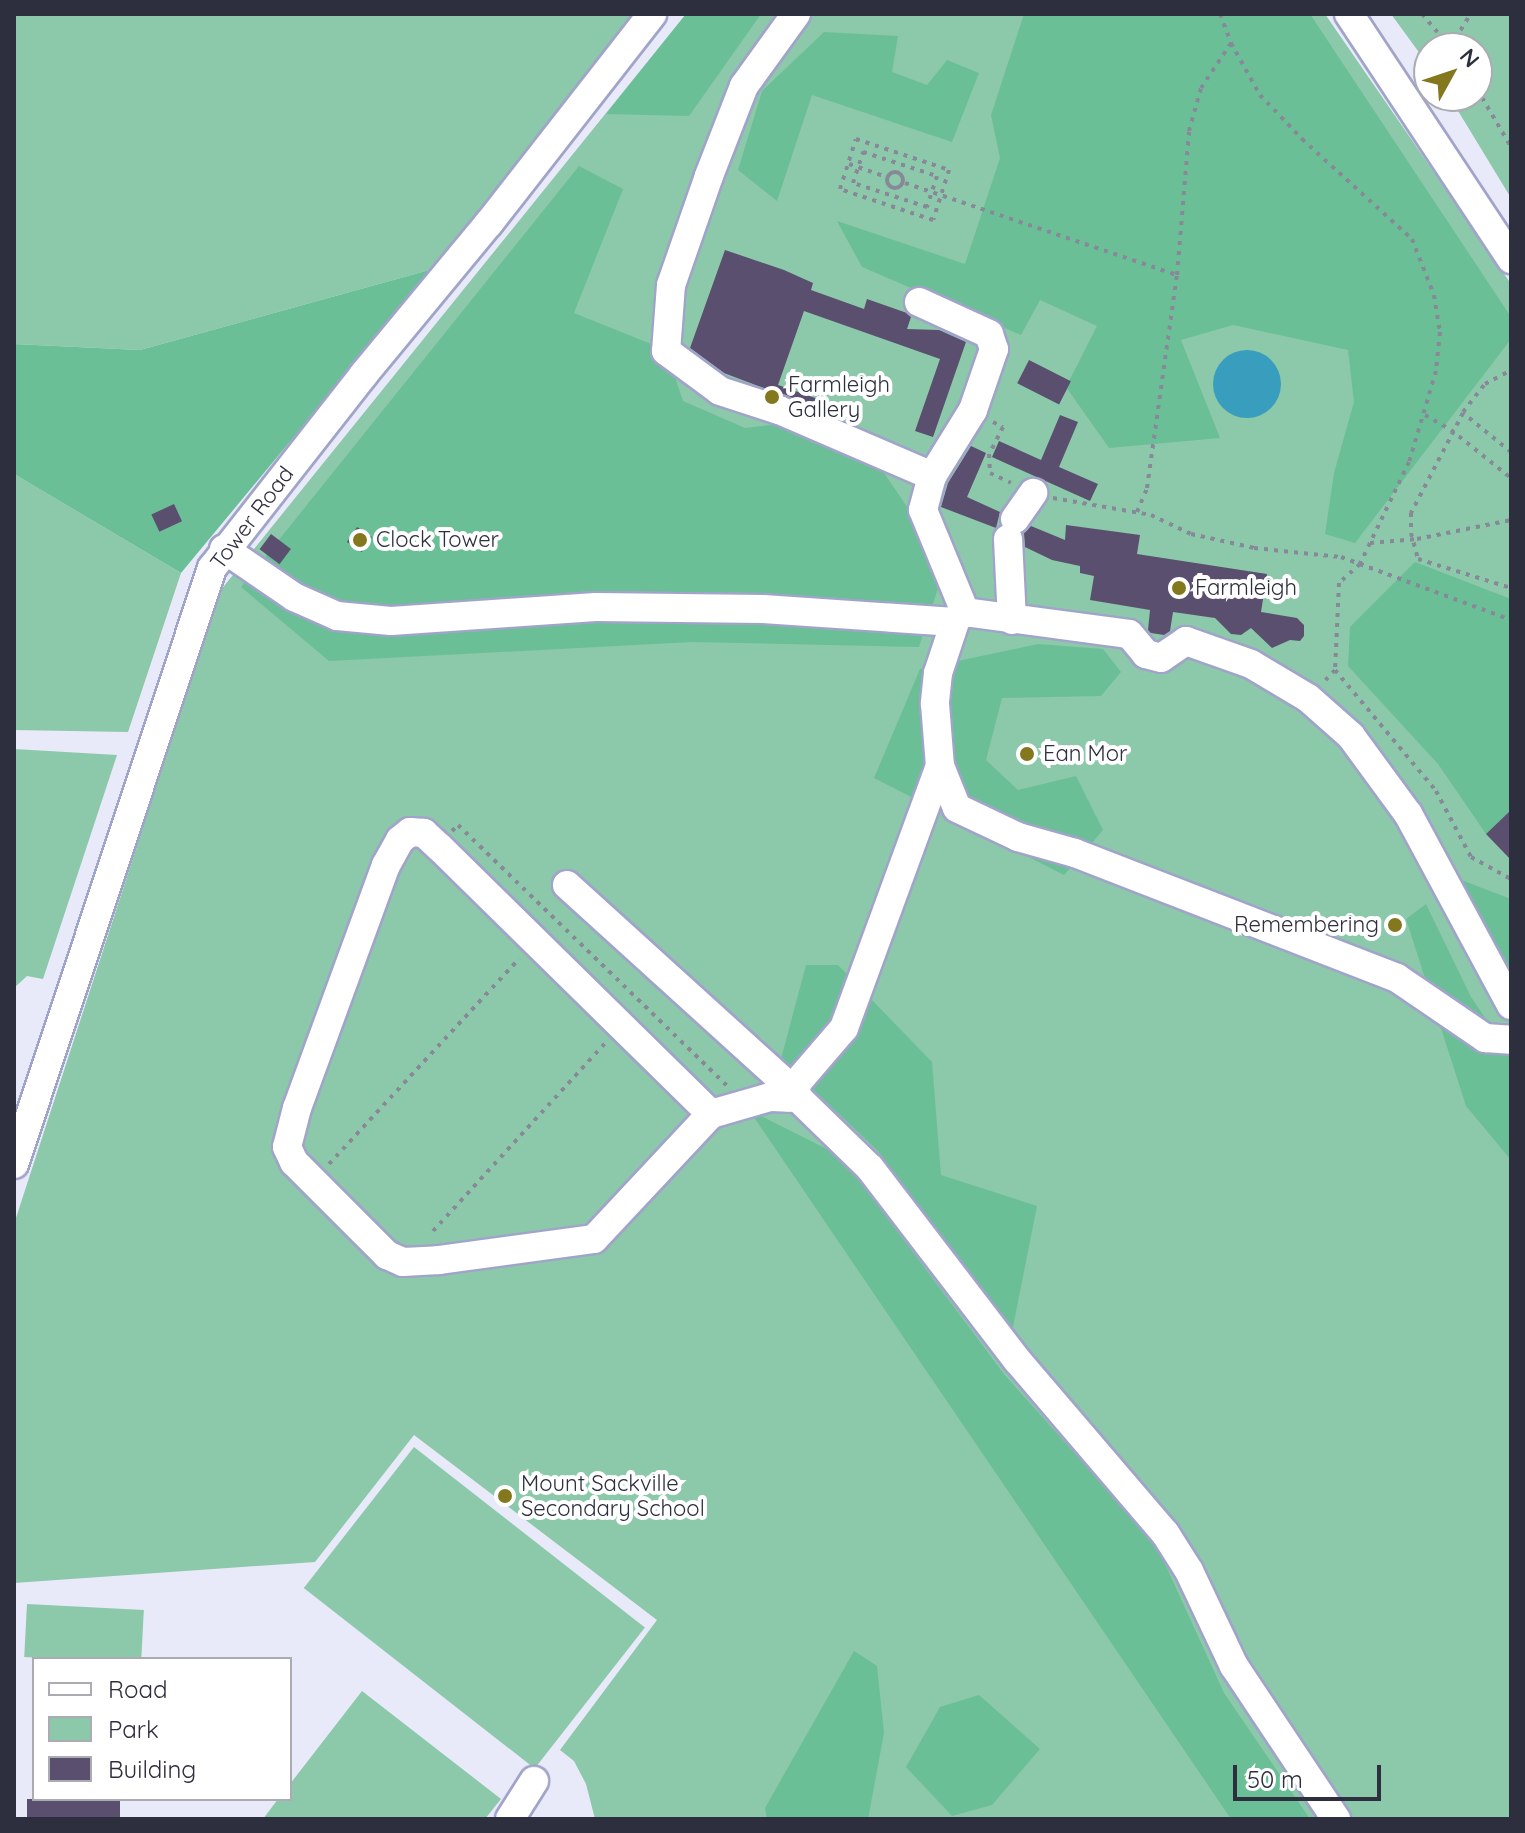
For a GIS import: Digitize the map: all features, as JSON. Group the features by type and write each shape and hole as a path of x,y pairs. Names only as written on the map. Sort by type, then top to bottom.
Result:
{"street":[{"name":"Tower Road","path":"14,1164 206,582 224,549 489,223 652,14"},
{"path":"796,14 744,86 709,176 671,285 666,351 720,391 779,410 932,476"},
{"path":"1349,14 1511,259"},
{"path":"919,302 989,334 994,349 973,410 932,476 923,510 952,573 960,617 938,673 935,704 940,766 957,808 1018,837 1075,853 1397,978 1485,1038 1511,1040"},
{"path":"1012,620 1011,529 1033,493"},
{"path":"224,549 294,597 337,616 351,618 391,621 596,607 763,609 960,617 1129,634 1146,654 1161,658 1186,641 1251,664 1308,698 1351,736 1408,814 1511,1005"},
{"path":"792,1098 795,1085 844,1028 940,766"},
{"path":"711,1114 439,847 424,833 410,832 400,840 386,865 290,1128 287,1147 294,1162 387,1255 403,1262 594,1239 711,1114 770,1097 792,1098"},
{"path":"567,885 783,1081 792,1098 870,1168 1017,1360 1165,1533 1189,1571 1234,1666 1336,1819"},
{"path":"510,1819 534,1781"}],"path":[{"path":"1220,14 1231,43 1260,95 1302,139 1412,239 1434,295 1440,332 1436,371 1409,462 1360,564 1339,583 1335,670 1308,698"},
{"path":"1422,14 1437,32"},
{"path":"1460,32 1471,14"},
{"path":"1137,512 1147,488 1177,275 1189,131 1201,88 1231,43"},
{"path":"1490,112 1511,147"},
{"path":"856,139 949,170 933,220 840,189 848,164 856,139"},
{"path":"863,152 937,176 927,207 853,183 858,167 863,152"},
{"path":"848,164 884,176 897,173 905,183 1177,275"},
{"path":"897,173 900,164"},
{"path":"884,176 887,184 893,187 905,183"},
{"path":"890,195 893,187"},
{"path":"1511,370 1485,384 1451,430 1411,513 1412,539 1418,559 1511,588"},
{"path":"973,410 1003,427 989,454 990,473 1033,493 1092,507 1137,512 1191,534 1254,548 1341,557 1379,574 1511,620"},
{"path":"1463,413 1511,452"},
{"path":"1425,415 1451,430 1511,478"},
{"path":"1370,543 1412,539 1511,520"},
{"path":"1335,670 1436,791 1471,857 1511,879"},
{"path":"439,847 458,825 728,1087"},
{"path":"313,1180 556,920"},
{"path":"433,1231 641,1003"}],"green space":[{"path":"14,14 635,14 433,269 140,350 14,344"},
{"name":"Farmleigh","path":"686,14 1325,14 1511,284 1511,1819 595,1819 586,1784 574,1761 560,1750 657,1620 414,1435 315,1562 14,1583 14,1224 220,591"},
{"path":"686,14 761,14 689,116 606,114"},
{"path":"1024,14 1310,14 1511,317 1511,339 1355,543 1325,534 1334,473 1354,402 1348,350 1233,325 1181,340 1220,438 1109,448 1066,387 1097,326 1040,300 1021,335 862,267 837,221 965,264 1000,158 991,115"},
{"path":"1391,14 1511,14 1511,198 1459,112 1493,112 1493,32 1413,32 1413,44"},
{"path":"824,32 898,36 892,72 927,85 947,60 979,73 952,142 812,95 777,201 738,170 762,91"},
{"path":"579,166 623,189 574,313 666,350 683,401 745,428 779,424 880,467 914,517 941,579 919,647 692,642 329,661 241,587"},
{"path":"433,269 181,573 14,474 14,344 140,350"},
{"path":"14,474 181,573 128,732 14,730"},
{"path":"1415,562 1511,599 1511,810 1486,834 1438,764 1348,666 1350,627"},
{"path":"1038,644 1103,649 1121,672 1101,696 1002,698 986,760 1018,790 1076,776 1103,830 1064,875 874,778 920,669"},
{"path":"14,749 117,755 43,979 27,976 14,988"},
{"path":"1456,878 1511,899 1511,972"},
{"path":"1426,904 1471,997 1511,1056 1511,1160 1466,1106 1406,919"},
{"path":"806,965 838,965 932,1062 941,1175 1037,1206 1012,1332 878,1151 781,1059"},
{"path":"749,1110 841,1156 1004,1374 1156,1544 1224,1693 1310,1819 1231,1819"},
{"path":"414,1447 645,1627 535,1768 304,1588"},
{"path":"27,1604 144,1610 141,1657 24,1657"},
{"path":"854,1651 877,1666 884,1733 868,1819 767,1819 765,1808"},
{"path":"362,1691 501,1799 485,1819 263,1819 276,1801 292,1801 292,1781"},
{"path":"979,1695 1040,1749 992,1805 952,1816 906,1767 940,1707"}],"water":[{"path":"1247,350 1271,360 1281,384 1271,408 1247,418 1223,408 1213,384 1223,360"}],"building":[{"path":"725,250 784,270 813,283 811,290 864,309 867,299 907,313 911,317 907,329 939,330 966,342 933,437 915,431 940,359 804,311 778,385 838,406 834,415 724,373 690,348"},
{"path":"1029,360 1071,381 1059,405 1017,383"},
{"path":"1060,415 1078,422 1059,467 1098,484 1090,501 992,457 999,441 1041,460"},
{"path":"971,446 986,453 967,497 1000,512 996,528 941,507 948,483"},
{"path":"174,504 182,521 159,532 151,515"},
{"name":"Farmleigh","path":"1066,525 1140,535 1137,554 1267,574 1261,612 1297,618 1304,625 1304,636 1300,641 1290,640 1272,648 1251,628 1241,635 1231,634 1215,618 1173,612 1170,631 1164,635 1151,633 1148,630 1150,610 1090,600 1094,576 1080,573 1080,566 1052,560 1025,547 1024,533 1031,526 1065,540"},
{"name":"Clock Tower","path":"357,527 372,537 362,552 347,542"},
{"path":"271,534 291,549 280,564 260,549"},
{"path":"1511,810 1511,860 1486,834"},
{"path":"27,1799 120,1801 120,1819 27,1819"}],"place":[{"name":"Farmleigh Gallery","path":"772,397"},
{"name":"Clock Tower","path":"360,540"},
{"name":"Farmleigh","path":"1179,588"},
{"name":"Ean Mor","path":"1027,754"},
{"name":"Remembering","path":"1395,925"},
{"name":"Mount Sackville Secondary School","path":"505,1496"}]}
